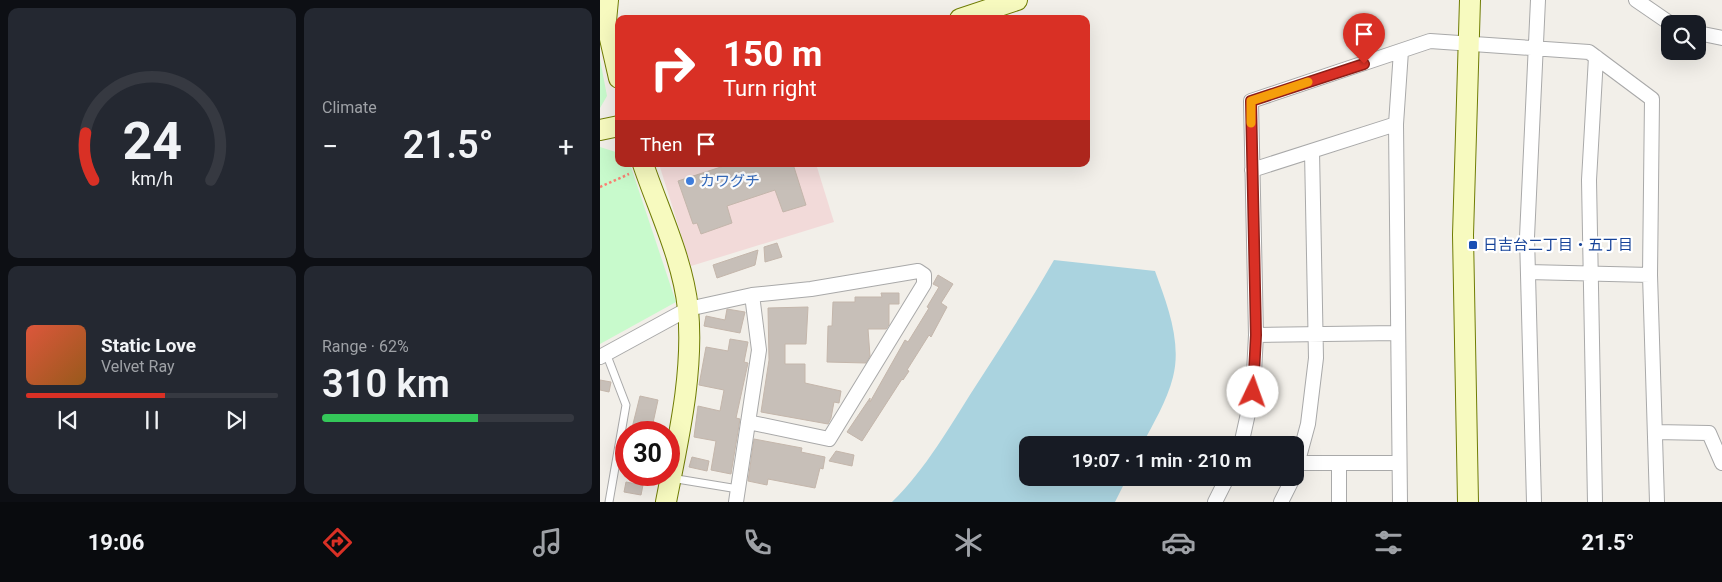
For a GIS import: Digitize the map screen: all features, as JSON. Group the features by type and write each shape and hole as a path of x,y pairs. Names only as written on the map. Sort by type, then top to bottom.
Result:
{"street":[{"path":"608,0 606,21 615,60"},
{"path":"972,15 1016,0"},
{"path":"1468,502 1462,235 1470,0"},
{"path":"1534,502 1528,272 1534,46 1538,0"},
{"path":"1636,0 1661,17"},
{"path":"1706,35 1722,38"},
{"path":"1243,436 1253,392 1256,335 1251,101 1430,41 1534,46 1588,52 1652,99 1650,275 1657,502"},
{"path":"1400,502 1396,124 1401,51"},
{"path":"1595,502 1589,180 1596,57"},
{"path":"1252,170 1396,124"},
{"path":"600,130 615,127"},
{"path":"1304,436 1314,391 1317,333 1312,151"},
{"path":"644,167 682,275 688,309 689,350 679,421"},
{"path":"603,355 688,309 752,295 811,289 918,271 924,275 924,284 829,439 748,422"},
{"path":"1528,272 1650,275"},
{"path":"737,496 759,350 752,295"},
{"path":"1256,335 1397,333"},
{"path":"1656,432 1709,433 1722,463"},
{"path":"1304,467 1339,463 1400,463"},
{"path":"1339,463 1339,502"},
{"path":"666,502 669,486"},
{"path":"1215,502 1223,486"},
{"path":"1281,502 1288,486"}],"lane":[{"path":"603,355 626,405 609,502"},
{"path":"680,480 737,496"}],"path":[{"path":"600,187 642,167"}],"shaded area":[{"path":"660,167 817,167 834,222 691,266"}],"green space":[{"path":"600,59 607,96 600,108"},
{"path":"600,147 615,152 615,167 631,167 676,302 600,344"}],"water":[{"path":"1054,260 1155,271 1172,323 1176,350 1170,386 1147,436 1019,436 1019,486 1123,486 1115,502 892,502 916,476 937,447"}],"building":[{"path":"721,167 794,167 806,205 783,212 775,190 727,206 732,223 701,234 697,223 693,224 678,181"},
{"path":"777,243 782,257 765,262 764,247"},
{"path":"758,250 755,265 717,278 713,265"},
{"path":"938,275 953,284 941,303 947,307 931,337 929,335 907,370 909,371 862,441 847,432 870,398 870,402 905,340 908,342 929,308 927,307 939,287 933,284"},
{"path":"881,293 899,293 899,304 889,304 889,325 886,329 868,329 870,356 866,363 827,362 828,326 832,326 833,302 855,302 855,297 882,297"},
{"path":"808,307 806,344 785,344 785,364 805,364 805,383 841,391 839,403 834,402 828,424 761,412 769,360 768,308"},
{"path":"727,309 745,312 740,333 704,326 706,316 725,320"},
{"path":"730,339 748,342 744,362 748,363 736,418 740,419 731,474 711,470 716,441 694,437 698,406 720,411 724,390 699,385 706,347 728,351"},
{"path":"600,380 611,382 609,392 600,390"},
{"path":"640,396 658,400 653,421 634,421"},
{"path":"754,439 802,448 801,452 825,457 823,469 820,468 815,488 768,479 767,485 748,481"},
{"path":"836,451 854,455 852,466 829,461"},
{"path":"692,457 709,461 707,471 689,467"},
{"path":"625,486 643,486 641,495 624,492"}],"slow traffic":[{"path":"1251,123 1251,101 1308,82"}],"place":[{"name":"カワグチ","path":"690,181"},
{"name":"日吉台二丁目・五丁目","path":"1473,245"}],"route":[{"path":"1253,392 1256,335 1251,101 1364,64"}]}
